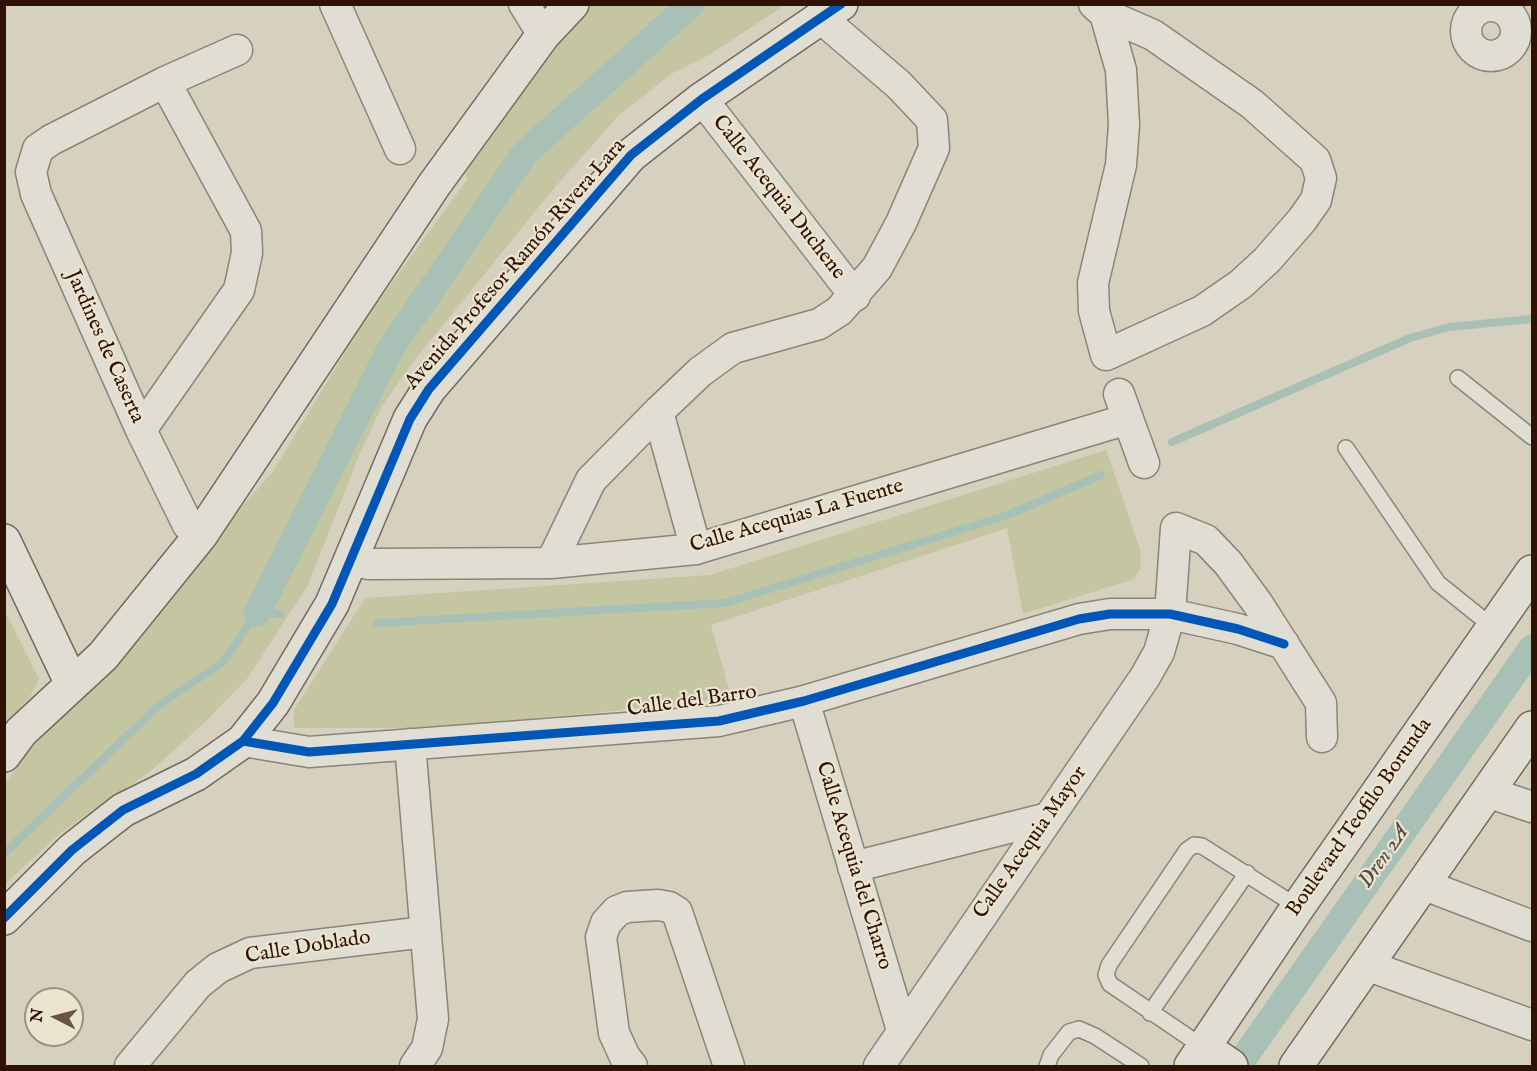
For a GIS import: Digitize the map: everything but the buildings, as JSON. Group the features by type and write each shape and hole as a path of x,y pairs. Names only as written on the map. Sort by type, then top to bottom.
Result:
{"street":[{"path":"335,4 400,149"},
{"path":"524,4 543,35"},
{"path":"4,755 21,732 103,656 200,536 434,185 543,35 572,4"},
{"path":"1486,6 1508,8 1516,32 1510,47 1497,55 1481,53 1474,49 1467,35 1461,12 1486,6"},
{"path":"1100,9 1153,35 1252,104 1315,160 1321,178 1316,200 1302,220 1267,260 1241,284 1202,311 1106,355 1094,311 1093,283 1121,165 1124,125 1121,69 1100,9"},
{"path":"551,563 591,480 658,412 700,372 733,348 819,324 839,311 855,296 877,268 901,223 934,148 932,120 831,12"},
{"name":"Avenida Profesor Ramón Rivera Lara","path":"4,918 72,850 123,810 196,774 243,741 273,703 332,604 410,419 429,389 632,155 702,99 831,12"},
{"path":"141,430 239,290 247,253 246,231 165,82 237,50"},
{"name":"Jardines de Caserta","path":"165,82 51,140 38,150 31,172 36,194 141,430 188,525 200,536"},
{"name":"Calle Acequia Duchene","path":"702,99 855,296"},
{"name":"Calle Acequias La Fuente","path":"350,560 369,564 551,563 696,549 1123,407 1144,463"},
{"path":"658,412 696,549"},
{"name":"Calle Acequia Mayor","path":"879,1066 1145,678 1159,652 1170,614 1176,528 1206,540 1214,548 1258,604 1284,644"},
{"path":"4,541 72,684"},
{"name":"Boulevard Teofilo Borunda","path":"1211,1059 1298,907 1533,572"},
{"name":"Calle del Barro","path":"243,741 309,752 719,721 804,702 1080,619 1110,614 1170,614 1238,629 1284,644"},
{"path":"1284,644 1321,703 1322,737"},
{"name":"Calle Acequia del Charro","path":"804,702 902,1030"},
{"path":"1296,1066 1533,728"},
{"path":"410,744 433,1019 427,1048 416,1066"},
{"path":"1487,792 1533,807"},
{"path":"853,867 1048,818"},
{"path":"1422,884 1533,926"},
{"path":"632,1066 614,1033 601,937 606,923 617,911 627,907 658,905 669,907 676,912 729,1066"},
{"name":"Calle Doblado","path":"130,1066 198,984 218,968 250,953 425,932"},
{"path":"1366,964 1533,1024"}],"lane":[{"path":"1458,378 1533,437"},
{"path":"1346,447 1438,583 1494,628"},
{"path":"1211,1059 1110,984 1106,975 1109,964 1180,860 1194,845 1203,846 1298,907"},
{"path":"1150,1013 1247,873"},
{"path":"1047,1066 1051,1055 1069,1032 1079,1029 1095,1036 1141,1066"}],"green space":[{"path":"591,5 785,5 709,55 671,74 619,115 556,186 413,362 382,406 360,453 308,585 247,679 205,722 151,771 62,832 5,884 5,783 31,749 115,663 229,520 272,473 365,319 467,180 463,167 569,27"},
{"path":"1106,450 1140,549 1141,568 1134,579 1023,614 1007,528 711,625 731,697 604,712 427,728 294,728 294,710 365,598 710,575"},
{"path":"4,609 39,679 30,697 5,725"}],"waterway":[{"path":"257,613 391,348 525,153 691,4"},
{"path":"1172,442 1410,338 1449,327 1532,319"},
{"path":"377,623 725,603 1008,515 1101,475"},
{"path":"4,854 159,705 222,663 257,613 281,614"},
{"name":"Dren 2A","path":"1238,1066 1532,648"}],"cycle path":[{"path":"4,918 72,850 123,810 196,774 243,741 273,703 332,604 410,419 429,389 631,155 702,99 841,4"},
{"path":"243,741 309,752 719,721 804,701 1079,619 1110,614 1170,614 1238,629 1284,644"}]}
